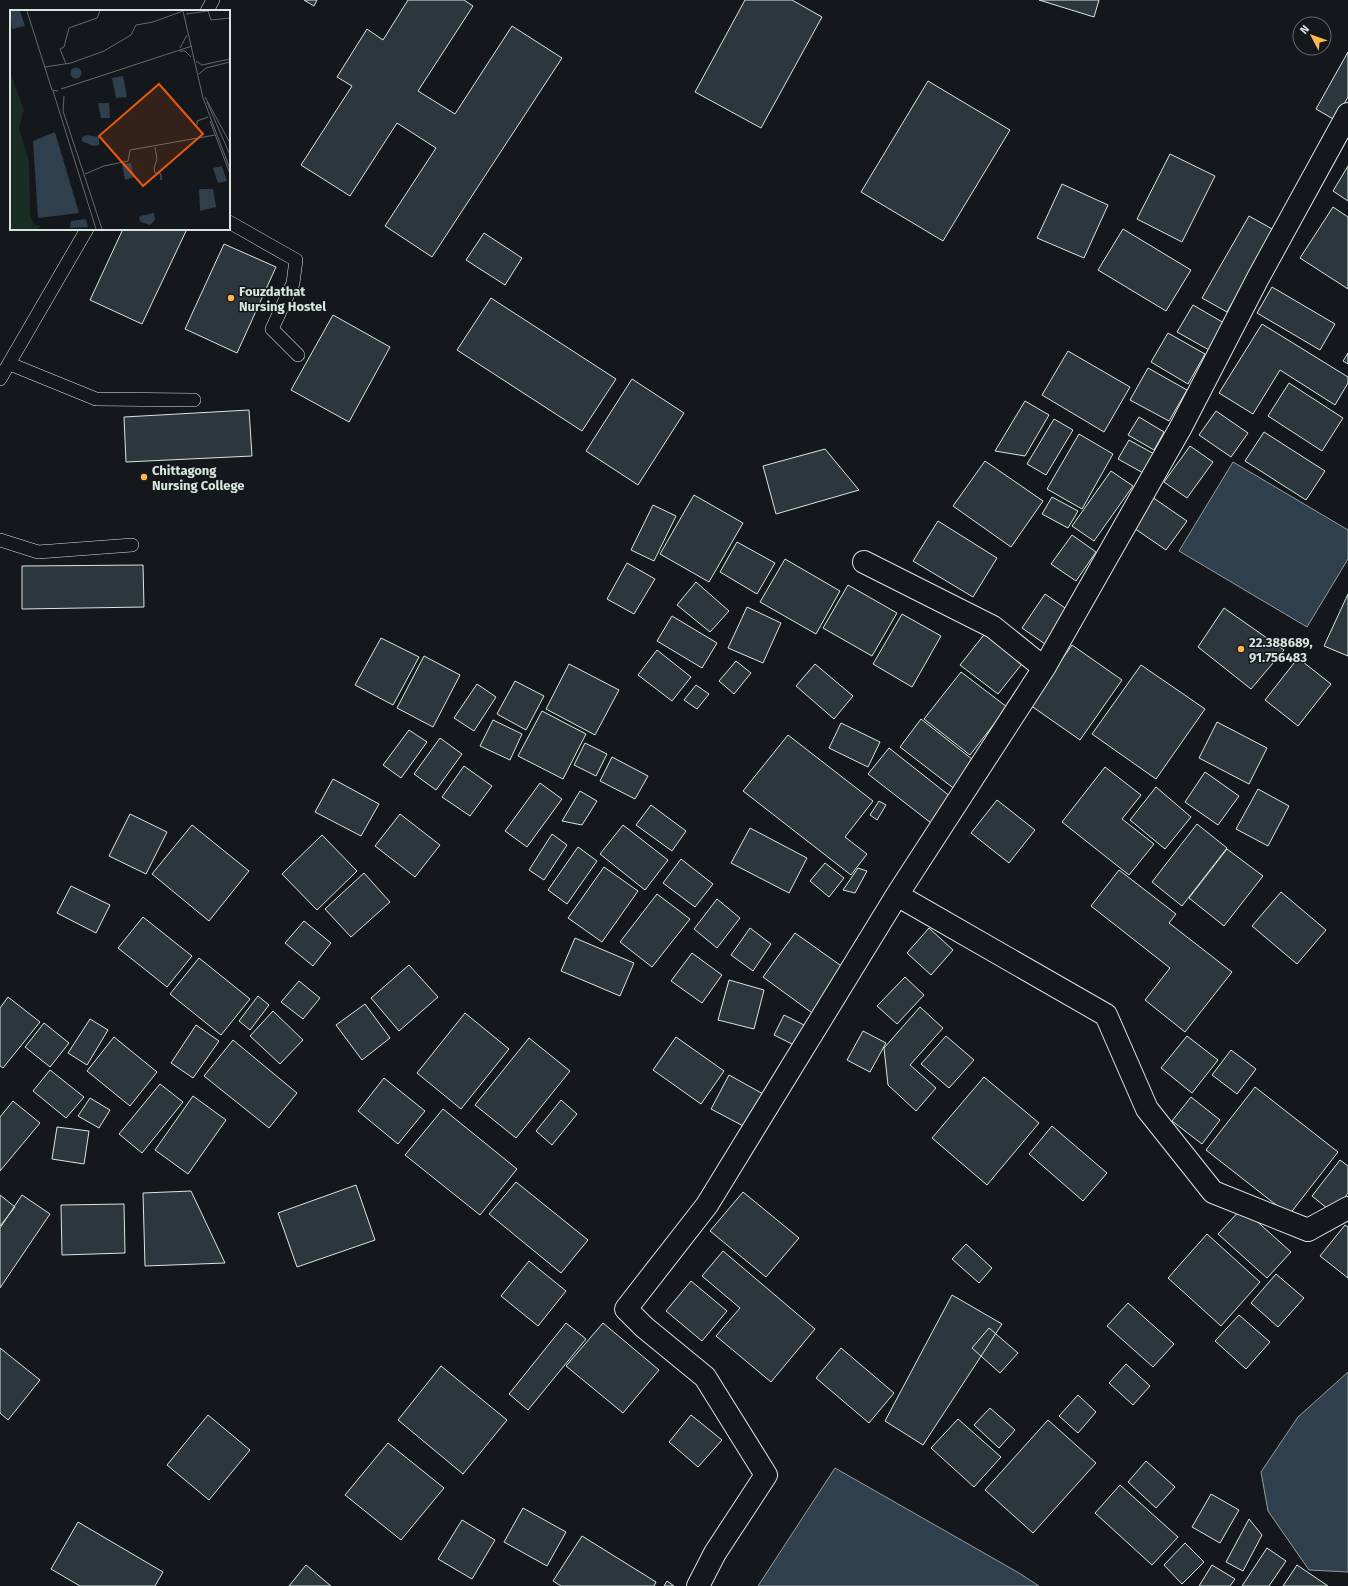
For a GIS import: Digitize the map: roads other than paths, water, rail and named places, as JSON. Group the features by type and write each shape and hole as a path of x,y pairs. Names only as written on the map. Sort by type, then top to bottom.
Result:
{"street":[{"path":"698,1586 715,1553 766,1475 705,1377 644,1327 626,1309 707,1205 897,896 1044,668 1181,427 1258,278 1348,114"},
{"path":"864,562 993,627 1044,668"},
{"path":"897,896 1106,1015 1147,1109 1213,1192 1308,1230 1348,1208"}],"lane":[{"path":"208,10 213,0"},
{"path":"230,223 296,260 293,283 272,329 298,355"},
{"path":"0,379 86,230"},
{"path":"10,364 96,399 194,400"},
{"path":"0,540 38,552 132,545"}],"water":[{"path":"1233,462 1348,530 1348,559 1307,627 1179,551"},
{"path":"1348,1372 1348,1572 1309,1570 1268,1511 1261,1472 1298,1417"},
{"path":"835,1468 1019,1573 1039,1586 758,1586"}],"place":[{"name":"Fouzdathat Nursing Hostel","path":"231,298"},
{"name":"Chittagong Nursing College","path":"144,477"},
{"name":"22.388689, 91.756483","path":"1241,649"}]}
